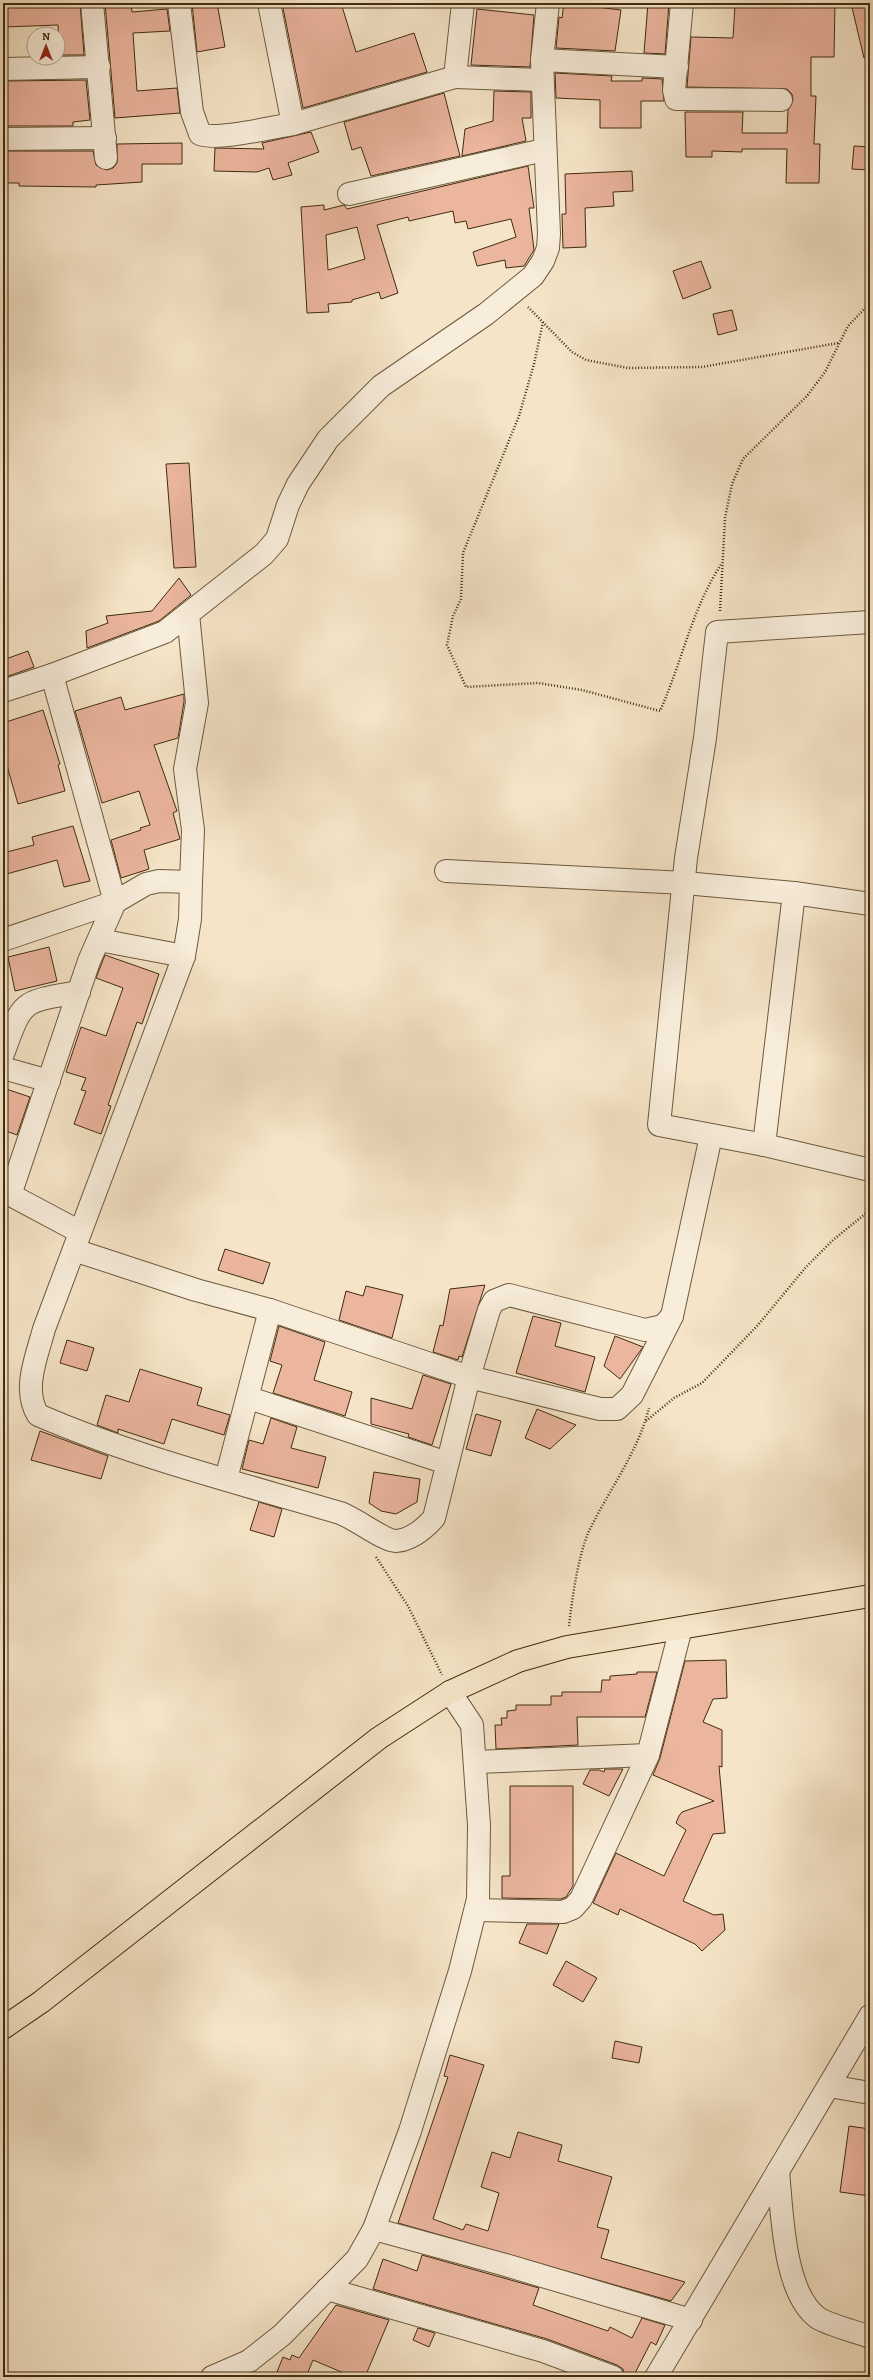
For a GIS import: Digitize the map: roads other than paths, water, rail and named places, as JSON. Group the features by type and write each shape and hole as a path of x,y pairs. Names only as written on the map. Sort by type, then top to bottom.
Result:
{"main road":[{"path":"3,2028 41,2002 379,1738 450,1692 518,1662 567,1647 870,1596"}],"street":[{"path":"3,139 105,148 99,67 92,3"},
{"path":"179,3 192,112 200,134 208,136 232,134 293,124 455,77 542,70 677,67"},
{"path":"269,3 293,124"},
{"path":"455,77 463,3"},
{"path":"3,691 52,675 164,632 188,614 264,554 277,538 288,505 308,466 328,439 381,386 514,292 533,276 543,261 548,248 548,194 544,150 542,70 548,3"},
{"path":"682,3 674,90 677,100 781,100"},
{"path":"3,69 99,67"},
{"path":"349,194 544,150"},
{"path":"188,614 197,703 185,769 192,830 190,919 184,956 44,1329 30,1383 33,1406 38,1415 152,1457 350,1516 383,1537 396,1541 425,1529 434,1518 469,1377 489,1310 494,1300 509,1295 645,1330 663,1326 672,1316"},
{"path":"870,622 717,632 684,883 659,1125 764,1145 870,1170"},
{"path":"52,675 115,902 79,992 49,1081 6,1193 77,1241 270,1310 469,1377 600,1409 617,1409 632,1395 672,1316 711,1136"},
{"path":"446,871 684,883 794,893 870,904"},
{"path":"3,940 115,902 146,884 159,881 191,882"},
{"path":"764,1145 794,893"},
{"path":"99,940 184,956"},
{"path":"3,1054 16,1018 23,1008 38,999 79,992"},
{"path":"3,1068 49,1081"},
{"path":"226,1479 249,1398 270,1310"},
{"path":"249,1398 447,1462"},
{"path":"476,1910 563,1912 573,1908 581,1899 648,1755 681,1628"},
{"path":"212,2377 239,2371 249,2361 282,2335 357,2259 374,2229 410,2131 460,1971 476,1910 480,1859 476,1762 472,1725 450,1692"},
{"path":"476,1762 648,1755"},
{"path":"656,2377 870,2016"},
{"path":"828,2086 870,2092"},
{"path":"778,2171 789,2269 804,2301 818,2318 870,2337"},
{"path":"374,2229 502,2264 691,2320"},
{"path":"327,2289 543,2351 613,2377"}]}
